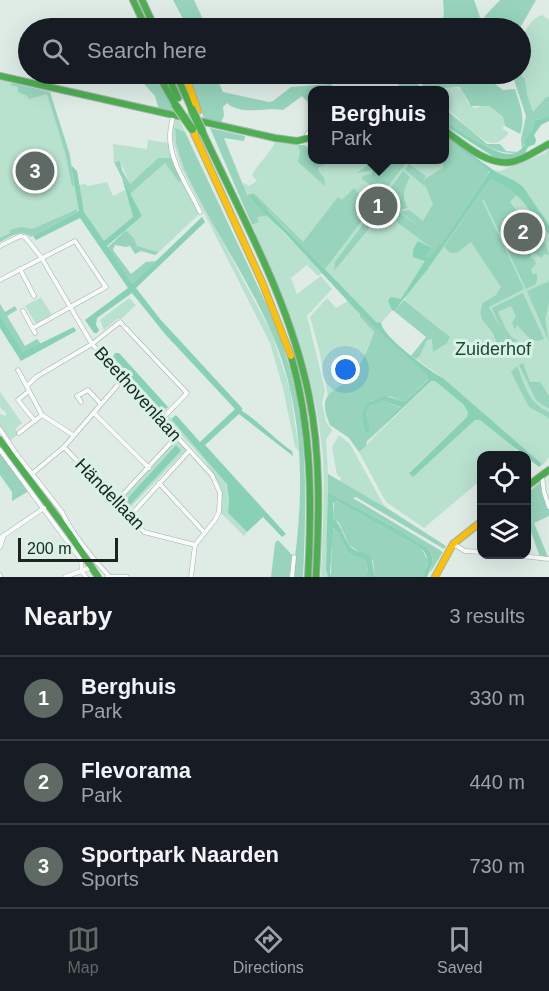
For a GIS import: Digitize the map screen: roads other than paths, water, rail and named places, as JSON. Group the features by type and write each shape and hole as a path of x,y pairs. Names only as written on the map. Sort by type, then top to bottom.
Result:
{"main road":[{"path":"133,0 141,18"},
{"path":"142,0 150,18"},
{"path":"0,76 18,79"},
{"path":"43,84 177,109 286,140 297,141 308,136"},
{"path":"163,84 177,109 192,129 267,291 292,360 307,432 311,478 308,577"},
{"path":"169,84 177,109"},
{"path":"181,84 195,110"},
{"path":"188,84 202,131 274,287 294,338 305,376 318,454 316,577"},
{"path":"449,133 485,157 503,163 513,162 549,144"},
{"path":"0,440 93,566 98,577"},
{"path":"531,484 549,470"},
{"path":"435,577 453,544 477,525"},
{"path":"93,566 106,577"}],"street":[{"path":"177,109 170,133 171,144 184,180 200,212"},
{"name":"Beethovenlaan","path":"0,246 20,236 25,237 40,257 92,344 212,475 220,493 219,512 195,545 191,577"},
{"path":"0,280 40,257 75,241 106,287 34,330 23,311"},
{"path":"20,269 34,296"},
{"path":"27,386 36,377 92,344 118,322 122,323 187,393 162,420"},
{"path":"18,370 42,415 73,435"},
{"path":"33,473 64,447 123,379"},
{"path":"81,402 77,396 88,390 101,404"},
{"path":"29,391 18,400 35,422"},
{"path":"94,413 148,468"},
{"path":"19,433 42,415"},
{"path":"0,429 62,512 106,577 128,577"},
{"path":"116,502 177,436"},
{"name":"Händellaan","path":"64,447 144,532 195,545"},
{"path":"0,450 81,560 82,572 86,577"},
{"path":"130,516 189,451"},
{"path":"542,476 549,507"},
{"path":"159,483 204,532"},
{"path":"0,547 2,536 44,508"},
{"path":"453,544 465,551 477,552"},
{"path":"292,577 294,557"},
{"path":"531,558 549,560"},
{"path":"64,577 93,566"}],"place":[{"name":"Sportpark Naarden","path":"35,171"},
{"name":"Berghuis","path":"378,206"},
{"name":"Flevorama","path":"523,232"}],"park label":[{"name":"Zuiderhof","path":"493,349"}]}
